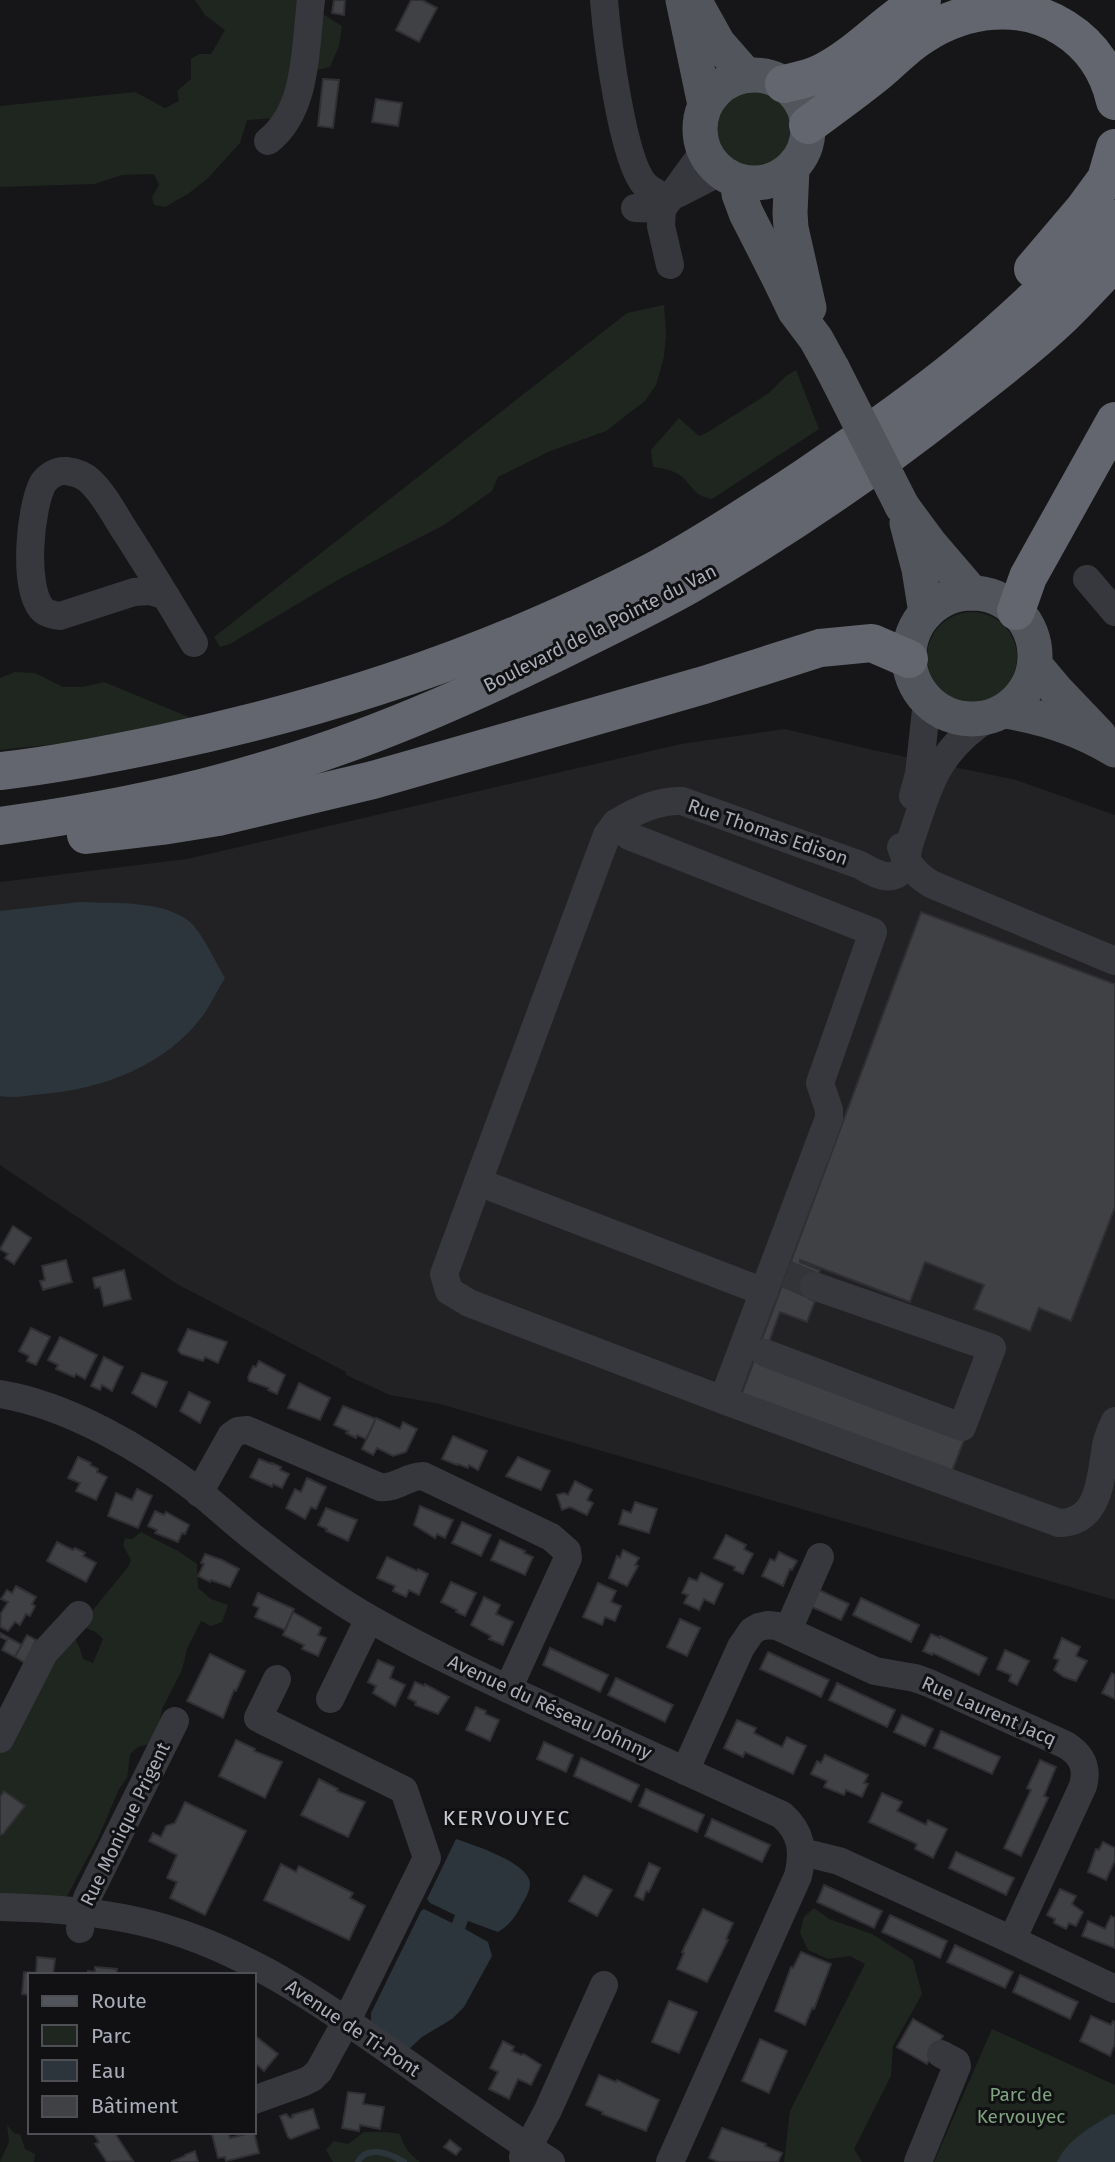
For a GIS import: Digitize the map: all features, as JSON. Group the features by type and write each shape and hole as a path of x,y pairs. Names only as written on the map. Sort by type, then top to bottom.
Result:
{"highway":[{"path":"784,84 821,73 922,0"},
{"path":"808,125 921,36 953,19 985,10 1018,9 1057,23 1079,38 1099,61 1112,86 1115,101"},
{"path":"783,492 1029,274 1084,209 1106,178 1115,148"},
{"name":"Boulevard de la Pointe du Van","path":"0,772 88,758 238,727 356,692 470,653 648,573 699,545 878,428 960,364 1034,300 1115,219"},
{"name":"Boulevard de la Pointe du Van","path":"0,826 97,811 256,774 312,756 470,695 642,610 794,521 903,445 1055,323 1115,261"},
{"path":"1016,611 1028,576 1115,421"},
{"path":"0,842 163,827 259,808 452,758 820,649 872,643 909,659"}],"main road":[{"path":"683,0 705,105"},
{"path":"694,0 718,43 746,75"},
{"path":"720,168 754,184 781,177 792,169 805,148 808,125 805,109 796,95 784,84 772,78 746,75 722,85 705,105 700,120 700,136 720,168 739,194 795,311 824,354 902,506 972,593"},
{"path":"792,169 791,228 824,354"},
{"path":"902,506 919,569 926,613"},
{"path":"996,714 1019,699 1030,683 1035,665 1035,646 1029,628 1016,611 1005,602 989,595 972,593 947,598 926,613 916,626 910,642 911,674 927,701 955,718 972,720 996,714 1029,715 1056,723 1113,749"},
{"path":"1035,665 1113,749"}],"street":[{"path":"277,133 302,79 311,0"},
{"path":"604,0 616,90 631,154 655,205 670,265"},
{"path":"655,205 720,168"},
{"path":"166,596 150,591 134,592 60,616 43,610 31,583 29,558 38,500 43,483 48,477 57,471 65,471 89,479 103,496 166,596 194,643"},
{"path":"1087,579 1115,612"},
{"path":"927,701 919,774 902,851 919,876 931,884 1115,961"},
{"path":"902,851 908,847 933,778 945,755 971,729 996,714"},
{"name":"Rue Thomas Edison","path":"616,823 659,803 682,801 885,876 897,875 902,870 902,851"},
{"path":"723,1400 756,1350 802,1185 829,1118 820,1083 873,932 629,836 616,823 601,848 444,1275 446,1285 454,1296 723,1400 1059,1523 1069,1522 1086,1514 1092,1505 1115,1420"},
{"path":"478,1182 774,1278"},
{"path":"756,1350 962,1427 992,1348 814,1286"},
{"name":"Avenue du Réseau Johnny","path":"0,1394 38,1402 72,1416 150,1458 199,1493 290,1566 369,1619 508,1689 782,1815 798,1833 802,1852"},
{"path":"199,1493 231,1436 238,1431 247,1430 380,1487 390,1488 411,1478 423,1476 551,1537 566,1551 568,1558 508,1689"},
{"path":"788,1630 820,1557"},
{"path":"0,1739 44,1653 79,1615"},
{"path":"330,1699 369,1619"},
{"name":"Rue Laurent Jacq","path":"685,1771 747,1637 752,1630 768,1625 788,1630 875,1671 929,1683 1066,1745 1082,1758 1086,1770 1083,1786 1012,1940"},
{"path":"256,2099 312,2078 325,2063 427,1858 404,1790 258,1718 276,1679"},
{"name":"Rue Monique Prigent","path":"81,1921 88,1896 176,1721"},
{"path":"670,2162 798,1876 802,1852 839,1861 1115,1989"},
{"name":"Avenue de Ti-Pont","path":"0,1907 81,1921 184,1955 226,1973"},
{"name":"Avenue de Ti-Pont","path":"0,1919 142,1922 201,1941 271,1973 460,2121 498,2145 534,2157 604,1985"},
{"name":"Avenue de Ti-Pont","path":"256,1987 343,2028"},
{"path":"918,2162 957,2066 956,2062 941,2054"}],"shaded area":[{"path":"785,729 1016,780 1115,815 1115,1600 440,1404 390,1395 346,1375 346,1372 177,1284 0,1165 0,882 187,859 681,744"}],"green space":[{"path":"195,0 324,0 323,14 342,26 339,46 330,67 313,71 277,118 247,120 240,143 208,178 165,207 154,205 152,197 159,185 154,174 122,175 94,184 0,187 0,106 135,92 165,108 179,101 177,91 191,79 191,59 199,54 211,54 225,30 205,15"},
{"path":"754,90 769,93 782,101 790,114 793,129 790,144 782,157 769,165 754,168 739,165 726,157 718,144 715,129 718,114 726,101 739,93"},
{"path":"664,305 664,357 656,385 645,401 606,431 548,452 498,477 492,491 444,525 341,578 230,644 220,647 214,637 627,313"},
{"path":"796,370 819,429 712,499 697,493 678,474 653,467 651,450 679,418 699,436 769,393"},
{"path":"972,612 989,616 1004,625 1013,640 1017,657 1013,674 1004,689 989,698 972,702 955,698 940,689 931,674 927,657 931,640 940,625 955,616"},
{"path":"15,672 35,673 63,687 82,687 104,682 196,720 131,736 0,750 0,678"},
{"path":"141,1532 197,1564 198,1588 211,1599 228,1605 222,1622 211,1626 201,1621 187,1649 182,1670 162,1709 158,1729 149,1744 138,1747 130,1754 127,1778 119,1789 99,1836 65,1900 0,1899 0,1747 18,1708 73,1636 83,1659 93,1663 103,1639 84,1627 84,1621 128,1567 131,1560 123,1545 125,1538 132,1539"},
{"path":"814,1908 829,1919 872,1934 913,1960 922,1994 893,2046 891,2076 854,2149 862,2162 784,2162 790,2111 865,1964 850,1956 828,1959 808,1950 800,1933 804,1917"},
{"name":"Parc de Kervouyec","path":"992,2029 1115,2085 1115,2162 934,2162"},
{"path":"7,2125 14,2133 20,2134 25,2149 35,2154 34,2162 0,2162 9,2142"},
{"path":"364,2132 400,2134 408,2150 420,2162 333,2162 326,2150 334,2141 348,2144"}],"water":[{"path":"80,902 156,907 184,917 194,926 225,978 206,1011 191,1030 155,1059 112,1080 89,1086 16,1097 0,1096 0,911"},
{"path":"456,1839 510,1861 527,1875 529,1888 515,1916 498,1932 468,1921 465,1929 488,1942 492,1956 464,2007 452,2019 422,2037 408,2050 371,2023 371,2013 421,1911 424,1909 452,1923 455,1915 427,1899"},
{"path":"1112,2114 1115,2115 1115,2162 1057,2162 1074,2140"}],"building":[{"path":"334,0 345,0 344,15 332,13"},
{"path":"411,0 422,0 437,8 419,42 396,30"},
{"path":"323,79 339,80 333,128 318,126"},
{"path":"376,99 402,103 398,126 372,122"},
{"path":"921,912 1115,984 1115,1207 1071,1321 1039,1308 1030,1331 974,1309 984,1285 925,1262 910,1302 800,1260 820,1270 809,1299 815,1301 807,1322 780,1312 761,1364 964,1440 949,1479 739,1401"},
{"path":"13,1226 31,1238 14,1264 5,1258 8,1254 0,1249"},
{"path":"66,1260 72,1282 43,1290 40,1281 45,1280 42,1266"},
{"path":"124,1270 131,1299 104,1306 100,1287 95,1288 93,1278"},
{"path":"31,1328 50,1337 36,1365 27,1361 29,1356 19,1351"},
{"path":"188,1329 227,1342 218,1363 205,1357 203,1361 181,1354 178,1350"},
{"path":"60,1337 97,1355 85,1379 56,1369 58,1365 48,1360"},
{"path":"104,1357 123,1367 112,1391 102,1385 100,1390 91,1386"},
{"path":"259,1361 285,1375 277,1394 249,1381 253,1366 256,1367"},
{"path":"142,1373 167,1382 156,1407 132,1393"},
{"path":"299,1383 330,1398 320,1420 288,1408"},
{"path":"189,1392 210,1402 200,1423 180,1411"},
{"path":"343,1406 376,1419 366,1439 357,1435 356,1438 334,1425"},
{"path":"376,1418 400,1429 403,1422 417,1429 406,1452 393,1456 377,1448 373,1455 362,1449"},
{"path":"453,1436 487,1451 478,1470 469,1465 468,1468 442,1459"},
{"path":"78,1457 91,1463 90,1465 98,1469 97,1472 107,1477 96,1500 76,1491 80,1483 68,1478"},
{"path":"518,1457 550,1471 541,1490 506,1476"},
{"path":"259,1459 281,1467 280,1470 289,1474 282,1488 273,1484 272,1487 250,1477"},
{"path":"307,1478 326,1487 316,1509 311,1507 305,1519 286,1508 295,1489 301,1492"},
{"path":"575,1481 592,1490 587,1500 593,1503 587,1515 570,1507 562,1510 557,1495 568,1495"},
{"path":"137,1489 152,1496 138,1528 108,1516 116,1493 132,1500"},
{"path":"635,1502 657,1509 649,1533 619,1524 623,1510 631,1513"},
{"path":"420,1506 453,1520 445,1538 437,1534 435,1538 414,1525"},
{"path":"326,1508 357,1520 348,1541 318,1525"},
{"path":"155,1511 164,1515 166,1512 189,1525 178,1542 155,1533 157,1530 148,1526"},
{"path":"462,1522 491,1535 481,1556 452,1543"},
{"path":"726,1535 746,1545 744,1549 753,1554 743,1574 734,1570 735,1567 714,1558"},
{"path":"500,1540 533,1557 525,1575 491,1560"},
{"path":"57,1542 85,1553 83,1556 96,1563 86,1582 47,1561"},
{"path":"623,1550 639,1558 635,1565 638,1566 627,1586 609,1578 617,1556 620,1558"},
{"path":"779,1552 797,1561 792,1570 790,1569 783,1586 762,1576 770,1559 775,1561"},
{"path":"205,1554 239,1569 230,1587 198,1576"},
{"path":"387,1557 428,1574 419,1595 409,1590 406,1597 393,1591 395,1586 377,1578"},
{"path":"701,1573 723,1584 714,1604 704,1599 699,1610 684,1603 688,1595 682,1593 689,1578 697,1581"},
{"path":"451,1582 476,1593 465,1616 441,1602"},
{"path":"598,1583 616,1591 611,1602 621,1606 615,1621 605,1617 602,1625 583,1617"},
{"path":"16,1586 36,1597 32,1604 35,1606 30,1616 26,1614 20,1625 15,1622 8,1631 0,1627 1,1613 8,1602 1,1599 7,1590 12,1593"},
{"path":"819,1590 849,1604 841,1620 812,1607"},
{"path":"258,1593 294,1609 285,1630 255,1617 259,1608 253,1605"},
{"path":"484,1597 500,1605 496,1614 513,1622 503,1645 489,1639 491,1636 471,1625"},
{"path":"861,1598 919,1625 911,1642 853,1615"},
{"path":"293,1612 321,1628 318,1635 326,1638 318,1656 302,1649 304,1645 283,1635"},
{"path":"680,1619 700,1628 687,1656 667,1647"},
{"path":"0,1633 22,1645 15,1657 2,1650 7,1640 0,1637"},
{"path":"931,1634 987,1658 979,1675 933,1653 932,1655 923,1651"},
{"path":"27,1635 36,1640 25,1663 15,1657"},
{"path":"1062,1638 1080,1647 1076,1656 1087,1661 1076,1681 1054,1670 1059,1660 1054,1658"},
{"path":"550,1648 608,1675 600,1692 543,1665"},
{"path":"1005,1650 1029,1661 1017,1685 1009,1681 1011,1675 997,1669"},
{"path":"768,1652 829,1680 821,1697 760,1669"},
{"path":"210,1654 245,1671 223,1718 187,1701"},
{"path":"378,1660 394,1667 390,1678 405,1685 395,1706 373,1693 376,1686 368,1682"},
{"path":"1112,1673 1115,1675 1115,1699 1102,1693"},
{"path":"616,1678 673,1705 665,1722 608,1695"},
{"path":"415,1682 424,1686 425,1684 449,1697 438,1714 415,1705 416,1702 408,1698"},
{"path":"837,1683 895,1710 887,1727 829,1700"},
{"path":"476,1707 499,1720 490,1741 466,1730"},
{"path":"902,1715 933,1729 925,1746 894,1732"},
{"path":"737,1720 756,1728 754,1733 782,1747 787,1737 806,1746 793,1774 745,1752 743,1757 724,1748"},
{"path":"941,1731 1000,1757 992,1774 934,1748"},
{"path":"236,1740 255,1749 254,1751 282,1762 265,1798 219,1776"},
{"path":"544,1742 573,1755 566,1772 537,1759"},
{"path":"825,1755 868,1775 864,1783 868,1784 862,1797 846,1790 844,1795 824,1787 827,1781 811,1774 817,1761 821,1763"},
{"path":"581,1758 639,1785 631,1802 574,1776"},
{"path":"1040,1760 1056,1767 1044,1796 1048,1798 1021,1856 1004,1848 1031,1790 1027,1788"},
{"path":"319,1779 338,1789 337,1791 365,1802 348,1837 301,1815"},
{"path":"646,1789 704,1815 697,1832 639,1806"},
{"path":"4,1791 25,1806 0,1835 0,1797"},
{"path":"882,1793 902,1802 897,1811 926,1825 928,1820 947,1829 933,1858 915,1849 917,1844 869,1822"},
{"path":"185,1802 246,1831 205,1915 170,1898 177,1882 167,1878 177,1855 149,1841 153,1833 161,1837 166,1826 175,1823"},
{"path":"712,1819 770,1845 762,1862 705,1836"},
{"path":"1103,1842 1115,1848 1115,1860 1106,1880 1088,1872 1096,1849 1099,1850"},
{"path":"956,1852 1014,1878 1006,1895 949,1868"},
{"path":"649,1863 660,1868 643,1900 635,1896"},
{"path":"281,1864 296,1872 299,1866 353,1893 350,1898 365,1906 349,1940 264,1900"},
{"path":"584,1876 612,1890 597,1916 569,1901"},
{"path":"824,1885 882,1911 874,1928 817,1902"},
{"path":"1060,1889 1076,1896 1072,1904 1083,1912 1076,1926 1069,1923 1066,1929 1054,1923 1055,1919 1047,1915"},
{"path":"703,1909 733,1923 726,1939 728,1940 707,1982 677,1969 684,1953 682,1952"},
{"path":"890,1915 947,1941 940,1958 882,1932"},
{"path":"1111,1916 1115,1918 1115,1948 1082,1936 1088,1921 1105,1929"},
{"path":"955,1945 1013,1972 1005,1988 947,1962"},
{"path":"801,1952 831,1964 805,2025 775,2011 791,1967 793,1968"},
{"path":"37,1957 55,1959 53,1973 36,1973"},
{"path":"95,1967 117,1969 116,1973 88,1973 95,1972"},
{"path":"24,1972 36,1973 28,1973 28,1995 22,1994"},
{"path":"1020,1975 1078,2002 1070,2019 1013,1992"},
{"path":"669,2001 697,2012 679,2053 652,2042"},
{"path":"1091,2016 1111,2025 1115,2022 1115,2044 1110,2056 1080,2041"},
{"path":"913,2019 943,2036 927,2064 897,2047"},
{"path":"256,2037 278,2054 264,2071 256,2064"},
{"path":"760,2039 787,2051 769,2093 742,2081"},
{"path":"503,2041 514,2047 512,2051 524,2054 541,2065 531,2085 518,2079 509,2099 489,2089 498,2072 490,2068"},
{"path":"599,2075 616,2082 617,2080 659,2100 646,2131 586,2105"},
{"path":"348,2092 365,2094 363,2104 384,2107 380,2129 360,2125 359,2131 342,2128"},
{"path":"313,2109 319,2128 291,2139 288,2137 280,2116 286,2114 290,2118"},
{"path":"722,2128 766,2144 765,2146 782,2153 778,2162 719,2162 709,2158"},
{"path":"94,2134 117,2134 133,2161 107,2162 95,2144 99,2142"},
{"path":"212,2134 229,2134 230,2138 254,2134 259,2153 226,2161 225,2157 218,2158"},
{"path":"450,2140 461,2149 456,2155 444,2147"},
{"path":"195,2151 198,2162 171,2162 185,2155"}],"waterway":[{"path":"358,2162 367,2153 373,2152 393,2156 404,2162"}],"tunnel":[{"path":"786,1274 814,1286"}],"district":[{"name":"KERVOUYEC","path":"507,1818"}]}
